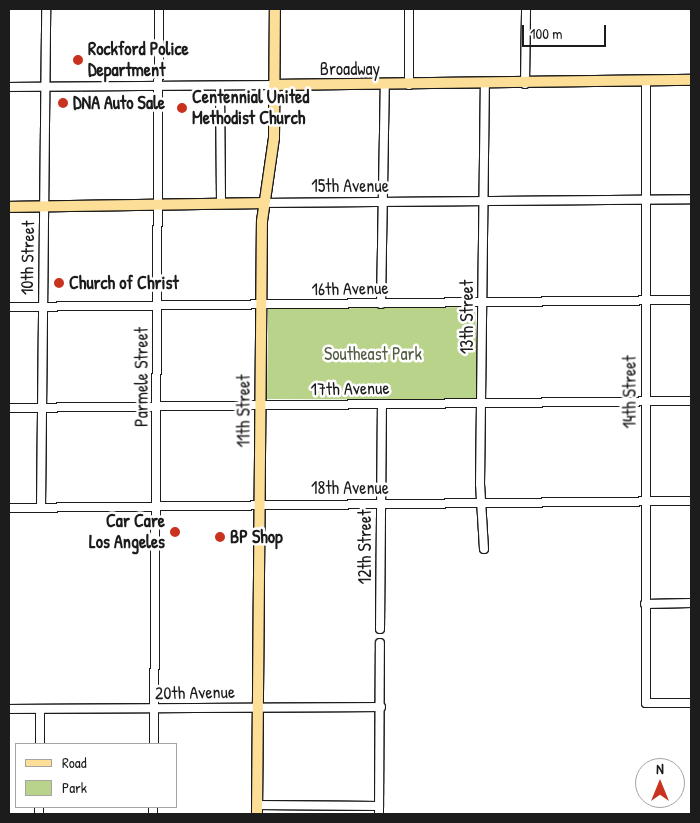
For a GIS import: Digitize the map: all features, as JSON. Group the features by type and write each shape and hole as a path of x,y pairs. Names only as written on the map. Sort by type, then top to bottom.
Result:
{"main road":[{"name":"11th Street","path":"257,810 263,203 273,149 275,9"},
{"name":"Broadway","path":"274,85 485,85 691,80"},
{"name":"15th Avenue","path":"9,207 263,203"}],"street":[{"name":"10th Street","path":"41,507 46,9"},
{"name":"Parmele Street","path":"154,743 158,507 156,305 159,9"},
{"path":"409,9 409,85"},
{"path":"525,84 526,9"},
{"name":"14th Street","path":"646,81 644,401 646,703 691,703"},
{"name":"Broadway","path":"9,87 274,85"},
{"path":"381,304 385,85"},
{"name":"13th Street","path":"484,549 481,502 485,85"},
{"path":"220,86 221,204"},
{"name":"15th Avenue","path":"263,203 691,199"},
{"name":"16th Avenue","path":"9,307 691,300"},
{"name":"17th Avenue","path":"9,408 691,401"},
{"name":"12th Street","path":"380,629 382,404"},
{"name":"18th Avenue","path":"9,508 691,501"},
{"path":"645,604 691,603"},
{"path":"257,810 379,810 380,643"},
{"name":"20th Avenue","path":"9,709 381,707"},
{"path":"40,709 40,743"}],"green space":[{"name":"Southeast Park","path":"475,307 479,394 475,400 267,399 268,309"}],"place":[{"name":"Rockford Police Department","path":"78,60"},
{"name":"DNA Auto Sale","path":"63,103"},
{"name":"Centennial United Methodist Church","path":"182,108"},
{"name":"Church of Christ","path":"59,283"},
{"name":"Car Care Los Angeles","path":"175,532"},
{"name":"BP Shop","path":"220,537"}]}
